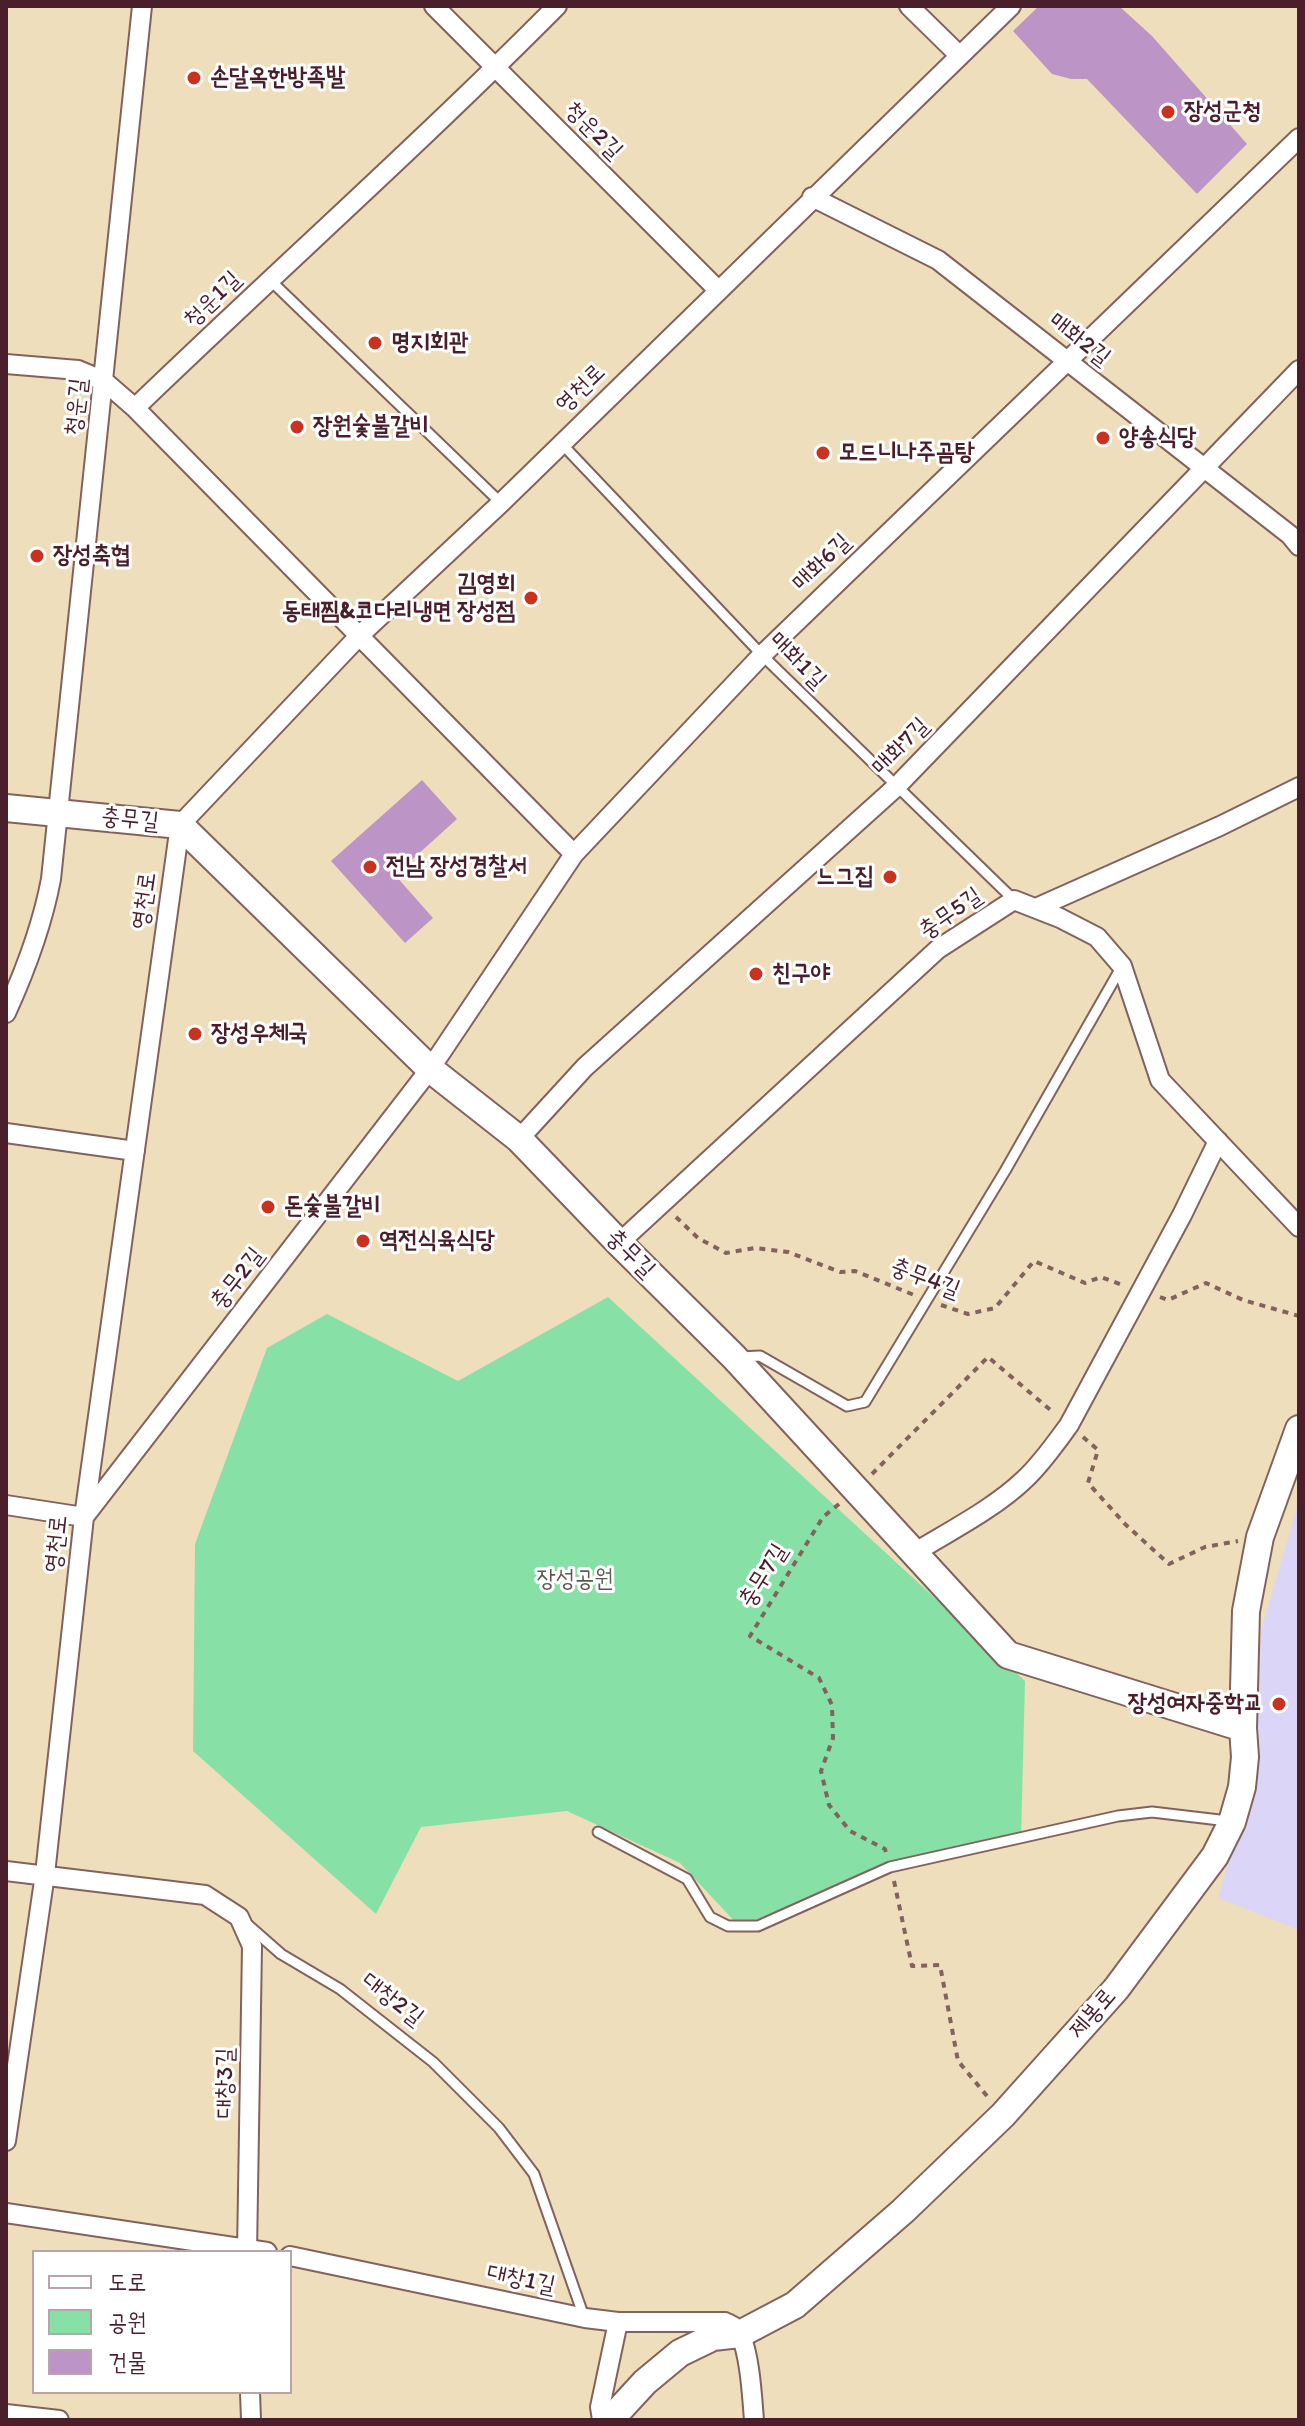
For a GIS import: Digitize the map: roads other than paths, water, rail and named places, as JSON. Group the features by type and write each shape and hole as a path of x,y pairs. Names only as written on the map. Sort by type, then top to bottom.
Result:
{"street":[{"name":"청운길","path":"6,1013 28,966 51,879 142,6"},
{"name":"청운2길","path":"434,6 718,290"},
{"name":"청운1길","path":"135,408 557,6"},
{"path":"909,6 960,56"},
{"name":"영천로","path":"6,2141 45,1874 84,1517 180,825 360,635 501,503 1011,6"},
{"name":"매화6길","path":"430,1069 574,854 762,655 1299,138"},
{"name":"매화2길","path":"812,197 938,260 1290,535 1299,546"},
{"path":"6,364 78,370 104,381 135,408 574,854"},
{"name":"매화7길","path":"519,1139 585,1067 896,787 1299,370"},
{"path":"1036,908 1220,826 1299,787"},
{"name":"충무길","path":"6,808 180,825 430,1069 519,1139 734,1357 1008,1655 1243,1728"},
{"name":"충무5길","path":"619,1243 938,949 1014,900 1097,937 1122,966 1160,1080 1299,1227"},
{"name":"충무2길","path":"84,1517 430,1069"},
{"path":"6,1133 135,1151"},
{"path":"914,1553 975,1516 1023,1481 1050,1452 1069,1425 1182,1215 1218,1141"},
{"name":"제봉로","path":"610,2420 645,2382 680,2353 713,2337 740,2334 795,2305 903,2211 1003,2115 1116,1989 1215,1856 1232,1822 1242,1787 1246,1611 1260,1537 1299,1429"},
{"path":"6,1505 84,1517"},
{"name":"대창2길","path":"6,1871 205,1895 239,1917"},
{"name":"대창3길","path":"239,1917 252,1946 247,2250"},
{"path":"6,2213 247,2250"},
{"name":"대창1길","path":"292,2256 585,2318 618,2322 725,2322 734,2326 740,2334"},
{"path":"602,2420 600,2407 618,2322"},
{"path":"740,2334 751,2380 754,2420"},
{"path":"250,2394 251,2420"},
{"path":"6,2414 59,2420"}],"lane":[{"path":"269,279 501,503"},
{"name":"매화1길","path":"561,443 762,655 1014,900"},
{"path":"734,1357 760,1356 847,1406 865,1402 1005,1171 1122,966"},
{"path":"598,1832 687,1879 710,1917 728,1926 758,1926 890,1867 1118,1816 1152,1812 1232,1822"},
{"name":"대창2길","path":"239,1917 281,1954 340,1989 433,2062 499,2128 534,2174 585,2318"}],"place":[{"name":"손달옥한방족발","path":"194,78"},
{"name":"장성군청","path":"1168,112"},
{"name":"명지회관","path":"375,343"},
{"name":"장원숯불갈비","path":"297,427"},
{"name":"양송식당","path":"1103,438"},
{"name":"모드니나주곰탕","path":"823,453"},
{"name":"장성축협","path":"37,556"},
{"name":"김영희 동태찜&코다리냉면 장성점","path":"531,598"},
{"name":"전남 장성경찰서","path":"370,867"},
{"name":"느그집","path":"890,877"},
{"name":"친구야","path":"756,974"},
{"name":"장성우체국","path":"195,1034"},
{"name":"돈숯불갈비","path":"268,1207"},
{"name":"역전식육식당","path":"363,1241"},
{"name":"장성여자중학교","path":"1279,1704"}],"park label":[{"name":"장성공원","path":"575,1580"}]}
